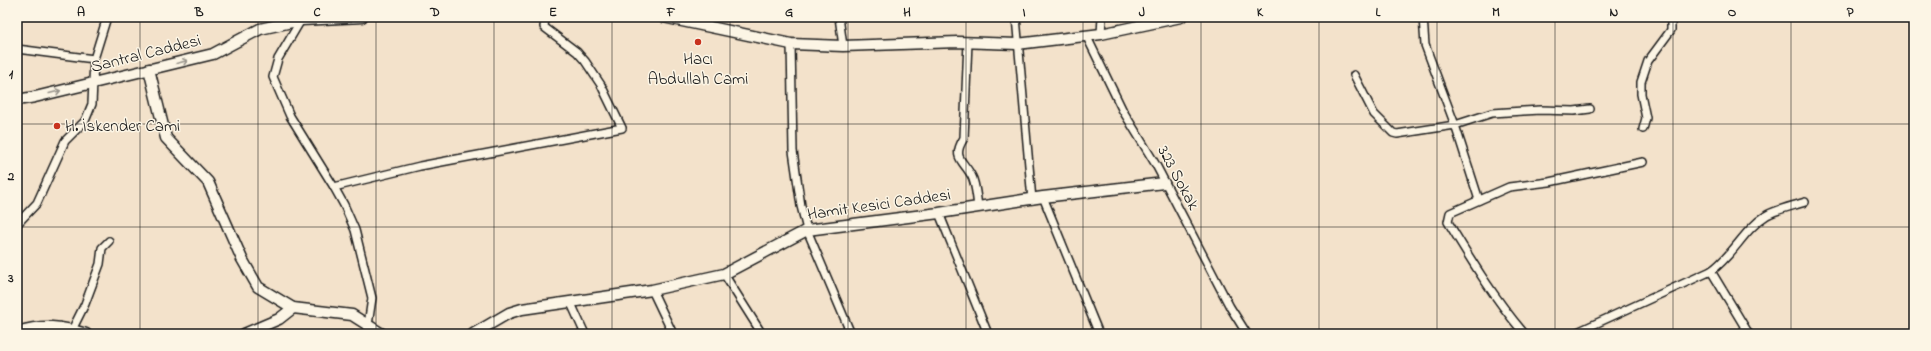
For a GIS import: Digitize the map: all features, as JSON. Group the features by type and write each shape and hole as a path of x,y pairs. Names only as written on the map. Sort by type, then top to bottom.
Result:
{"street":[{"path":"17,224 37,203 65,141 85,121 92,104 94,59 107,17"},
{"name":"Santral Caddesi","path":"17,100 35,98 213,54 260,30 297,19 362,17"},
{"path":"334,187 420,166 622,128 594,73 577,52 544,27 545,17"},
{"path":"839,17 843,46"},
{"path":"1016,17 1017,44 1032,200"},
{"path":"1101,34 1102,17"},
{"path":"671,18 791,44 843,46 968,42 1017,44 1101,34 1181,17"},
{"path":"1423,17 1425,45 1455,125 1479,200"},
{"path":"1643,129 1646,118 1641,94 1641,82 1648,62 1671,30 1671,17"},
{"path":"297,19 278,59 273,77 290,116 334,187 355,230 372,298 368,325"},
{"name":"323 Sokak","path":"1086,35 1123,111 1156,165 1164,183 1230,307 1247,334"},
{"path":"968,42 964,138 958,153 960,160 968,170 973,180 978,208"},
{"path":"791,44 794,151 801,206 807,230 851,334"},
{"path":"17,49 94,59"},
{"path":"149,69 166,138 208,182 242,259 258,287 293,308 352,315 382,334"},
{"path":"1354,75 1374,114 1393,133 1397,134 1455,125 1492,113 1541,110 1574,111 1590,109"},
{"path":"1523,332 1503,309 1448,222 1450,213 1509,187 1549,182 1644,162"},
{"name":"Hamit Kesici Caddesi","path":"480,332 509,314 522,309 652,290 724,274 807,230 978,208 1043,197 1164,183"},
{"path":"1043,197 1099,334"},
{"path":"1573,334 1711,271 1721,265 1745,235 1767,215 1805,202"},
{"path":"939,213 988,334"},
{"path":"71,332 100,264 102,248 109,241"},
{"path":"1711,271 1749,334"},
{"path":"724,274 762,334"},
{"path":"652,290 673,334"},
{"path":"570,301 585,334"},
{"path":"244,334 279,319 293,308"},
{"path":"17,332 35,327 52,326 71,332 86,334"}],"place":[{"name":"Hacı Abdullah Cami","path":"698,42"},
{"name":"H. İskender Cami","path":"57,126"}]}
